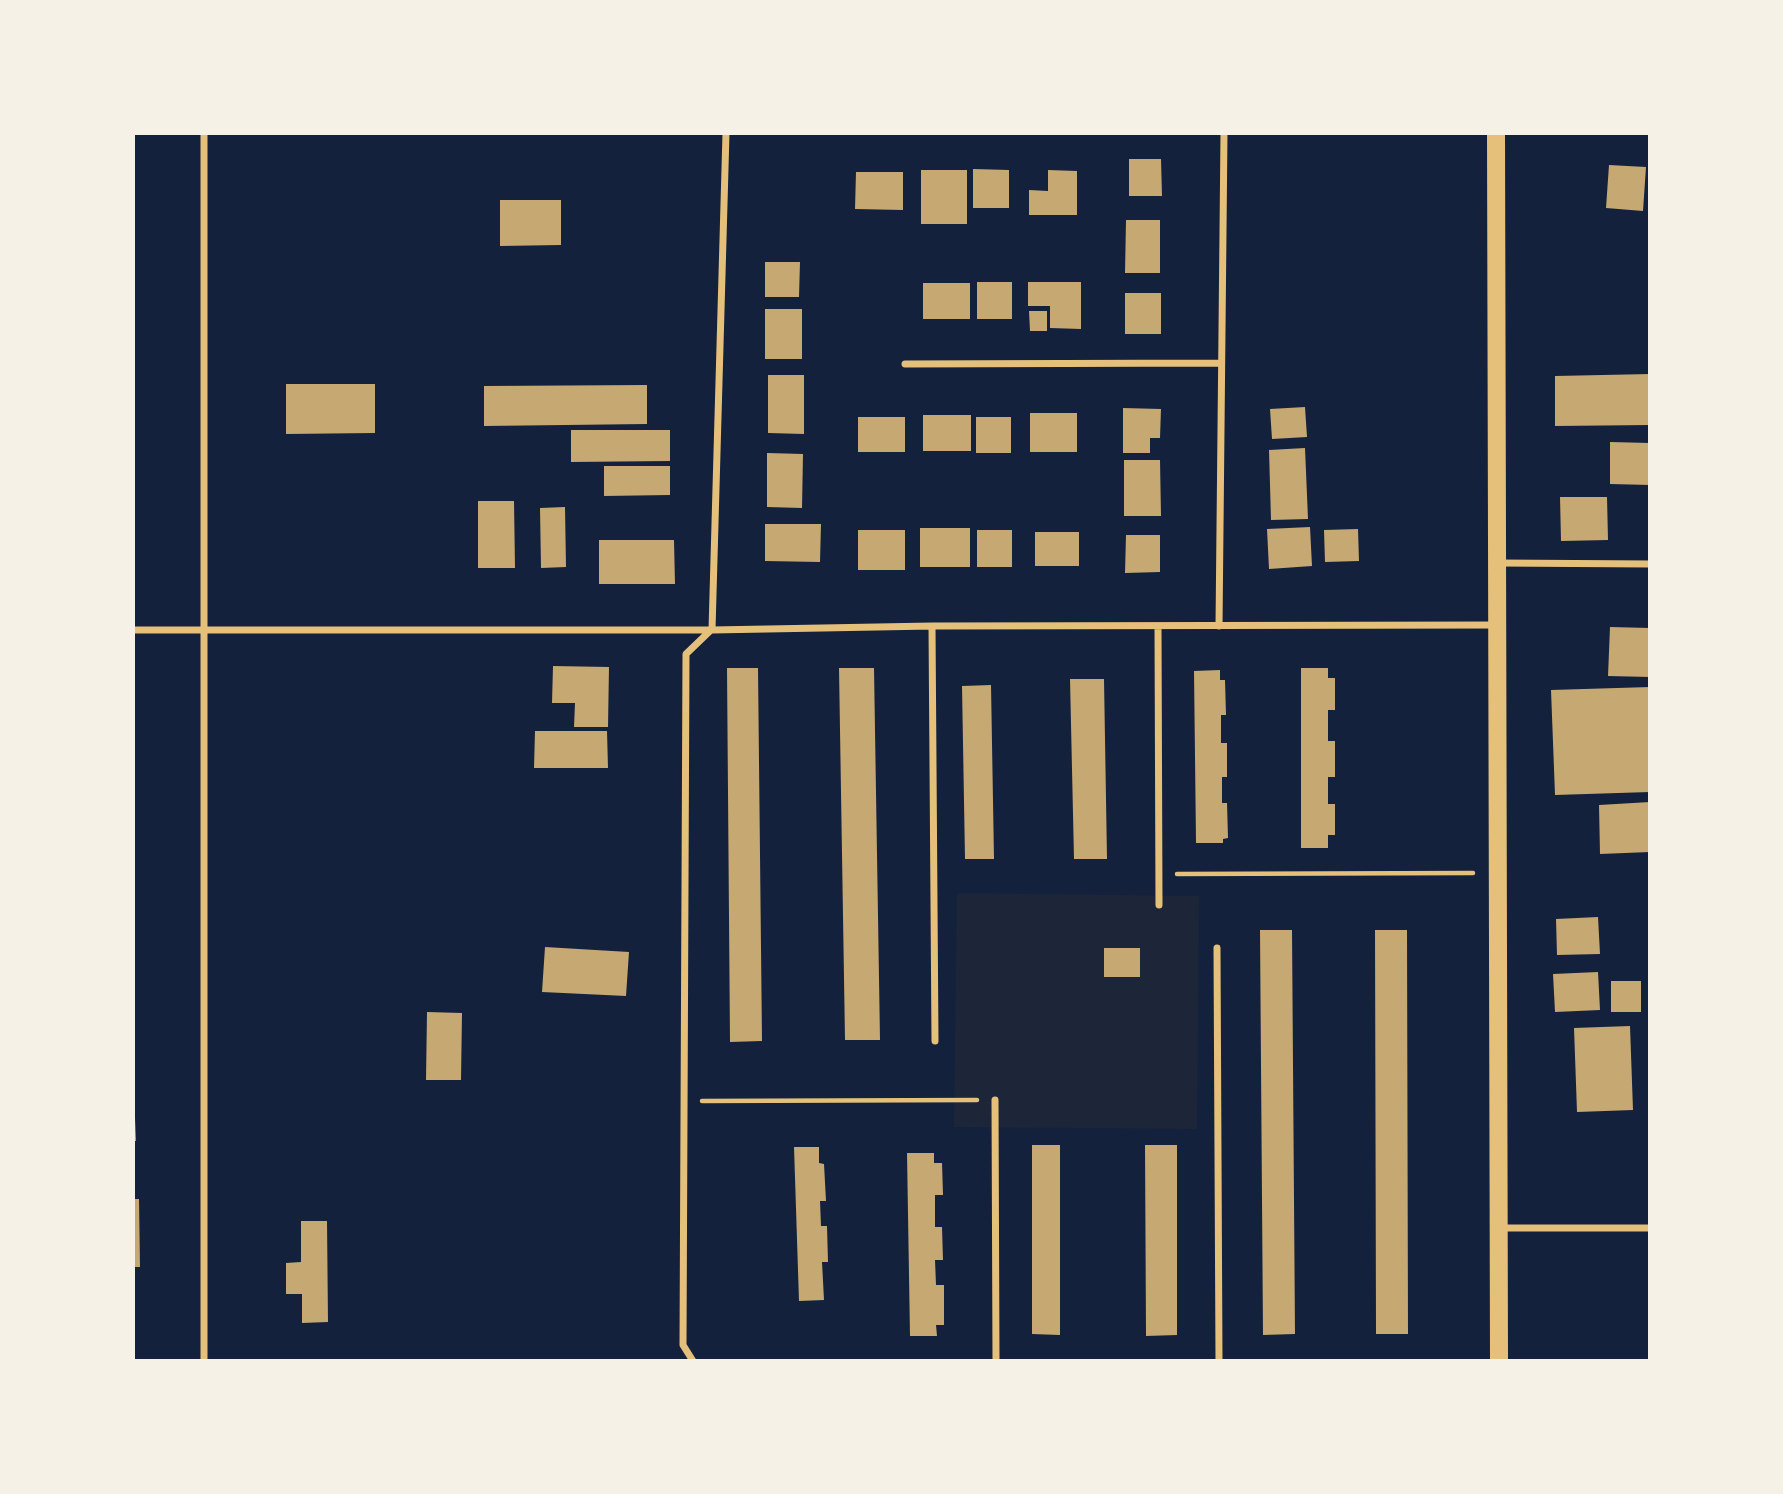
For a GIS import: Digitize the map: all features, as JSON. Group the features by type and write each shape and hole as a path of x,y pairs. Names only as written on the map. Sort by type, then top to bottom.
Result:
{"main road":[{"path":"1496,133 1499,1361"}],"street":[{"path":"204,133 204,1361"},
{"path":"693,1361 683,1345 687,654 712,630 726,133"},
{"path":"1219,626 1224,133"},
{"path":"905,364 1221,363"},
{"path":"1497,563 1650,564"},
{"path":"133,630 712,630 932,626 1497,625"},
{"path":"932,626 934,1041"},
{"path":"1158,626 1159,905"},
{"path":"1217,948 1219,1361"},
{"path":"995,1100 996,1361"},
{"path":"1499,1228 1650,1228"}],"path":[{"path":"1159,874 1498,873"},
{"path":"684,1101 995,1100"}],"shaded area":[{"path":"957,893 1199,896 1197,1129 954,1127"}],"building":[{"path":"1129,159 1161,159 1162,196 1129,196"},
{"path":"1609,165 1646,167 1643,211 1606,208"},
{"path":"973,169 1009,170 1009,208 973,208"},
{"path":"921,170 967,170 967,224 921,224"},
{"path":"1048,170 1077,171 1077,215 1029,215 1029,190 1048,191"},
{"path":"856,172 903,172 903,210 855,209"},
{"path":"500,200 561,200 561,245 500,246"},
{"path":"1126,220 1160,220 1160,273 1125,273"},
{"path":"765,262 800,262 799,297 765,297"},
{"path":"977,282 1012,282 1012,319 977,319"},
{"path":"1028,282 1081,282 1081,329 1050,328 1050,306 1028,306"},
{"path":"923,283 970,283 970,319 923,319"},
{"path":"1125,293 1161,293 1161,334 1125,334"},
{"path":"765,309 802,309 802,359 765,359"},
{"path":"1029,311 1047,311 1047,331 1030,331"},
{"path":"1650,374 1650,425 1555,426 1555,376"},
{"path":"768,375 804,375 804,434 768,433"},
{"path":"286,384 375,384 375,433 286,434"},
{"path":"647,385 647,424 484,426 484,386"},
{"path":"1305,407 1307,437 1272,439 1270,409"},
{"path":"1123,408 1161,409 1160,438 1150,438 1150,453 1123,453"},
{"path":"1030,413 1077,413 1077,452 1030,452"},
{"path":"923,415 971,415 971,451 923,451"},
{"path":"858,417 905,417 905,452 858,452"},
{"path":"976,417 1011,417 1011,453 976,453"},
{"path":"571,430 670,430 670,461 571,462"},
{"path":"1610,442 1650,443 1650,485 1610,484"},
{"path":"1305,448 1308,519 1271,520 1269,450"},
{"path":"767,453 803,454 802,508 767,507"},
{"path":"1124,460 1160,460 1161,516 1124,516"},
{"path":"604,466 670,466 670,495 604,496"},
{"path":"1560,497 1607,497 1608,540 1561,541"},
{"path":"478,501 514,501 515,568 478,568"},
{"path":"565,507 566,567 541,568 540,508"},
{"path":"765,524 821,524 820,562 765,561"},
{"path":"1310,527 1312,566 1269,569 1267,529"},
{"path":"920,528 970,528 970,567 920,567"},
{"path":"1358,529 1359,561 1325,562 1324,530"},
{"path":"858,530 905,530 905,570 858,570"},
{"path":"977,530 1012,530 1012,567 977,567"},
{"path":"1035,532 1079,532 1079,566 1035,566"},
{"path":"1126,535 1160,535 1160,572 1125,573"},
{"path":"599,540 674,540 675,584 599,584"},
{"path":"1610,627 1650,628 1650,677 1608,676"},
{"path":"553,666 609,667 608,727 574,727 575,703 552,703"},
{"path":"727,668 758,668 762,1041 730,1042"},
{"path":"839,668 874,668 880,1040 845,1040"},
{"path":"1301,668 1328,668 1328,678 1335,678 1335,710 1328,710 1328,741 1335,741 1335,777 1328,777 1328,804 1335,804 1335,835 1328,835 1328,848 1301,848"},
{"path":"1220,670 1220,680 1225,680 1226,715 1221,715 1221,743 1227,743 1227,777 1222,777 1222,803 1227,803 1228,838 1223,839 1223,843 1196,843 1194,671"},
{"path":"1070,679 1104,679 1107,859 1074,859"},
{"path":"991,685 994,859 965,859 962,686"},
{"path":"1650,687 1650,792 1555,795 1551,690"},
{"path":"535,731 607,731 608,768 534,768"},
{"path":"1650,802 1650,852 1600,854 1599,805"},
{"path":"1598,917 1600,954 1557,955 1556,919"},
{"path":"1260,930 1292,930 1295,1334 1263,1335"},
{"path":"1375,930 1407,930 1408,1334 1376,1334"},
{"path":"545,947 629,952 626,996 542,992"},
{"path":"1104,948 1140,948 1140,977 1104,977"},
{"path":"1598,972 1600,1010 1555,1012 1553,974"},
{"path":"1611,981 1641,981 1641,1012 1611,1012"},
{"path":"427,1012 462,1013 461,1080 426,1080"},
{"path":"1630,1026 1633,1110 1577,1112 1574,1028"},
{"path":"135,1118 136,1141 133,1141"},
{"path":"1032,1145 1060,1145 1060,1335 1032,1334"},
{"path":"1145,1145 1177,1145 1177,1335 1146,1336"},
{"path":"794,1147 819,1147 819,1163 824,1164 826,1201 820,1201 821,1226 827,1226 828,1262 822,1262 824,1300 799,1301"},
{"path":"907,1153 934,1153 934,1163 942,1163 943,1195 935,1195 935,1227 942,1227 943,1260 935,1260 936,1285 944,1285 944,1325 936,1325 937,1336 910,1336"},
{"path":"133,1199 139,1199 140,1267 133,1267"},
{"path":"301,1221 327,1221 328,1322 302,1323 302,1294 286,1294 286,1263 301,1262"}]}
